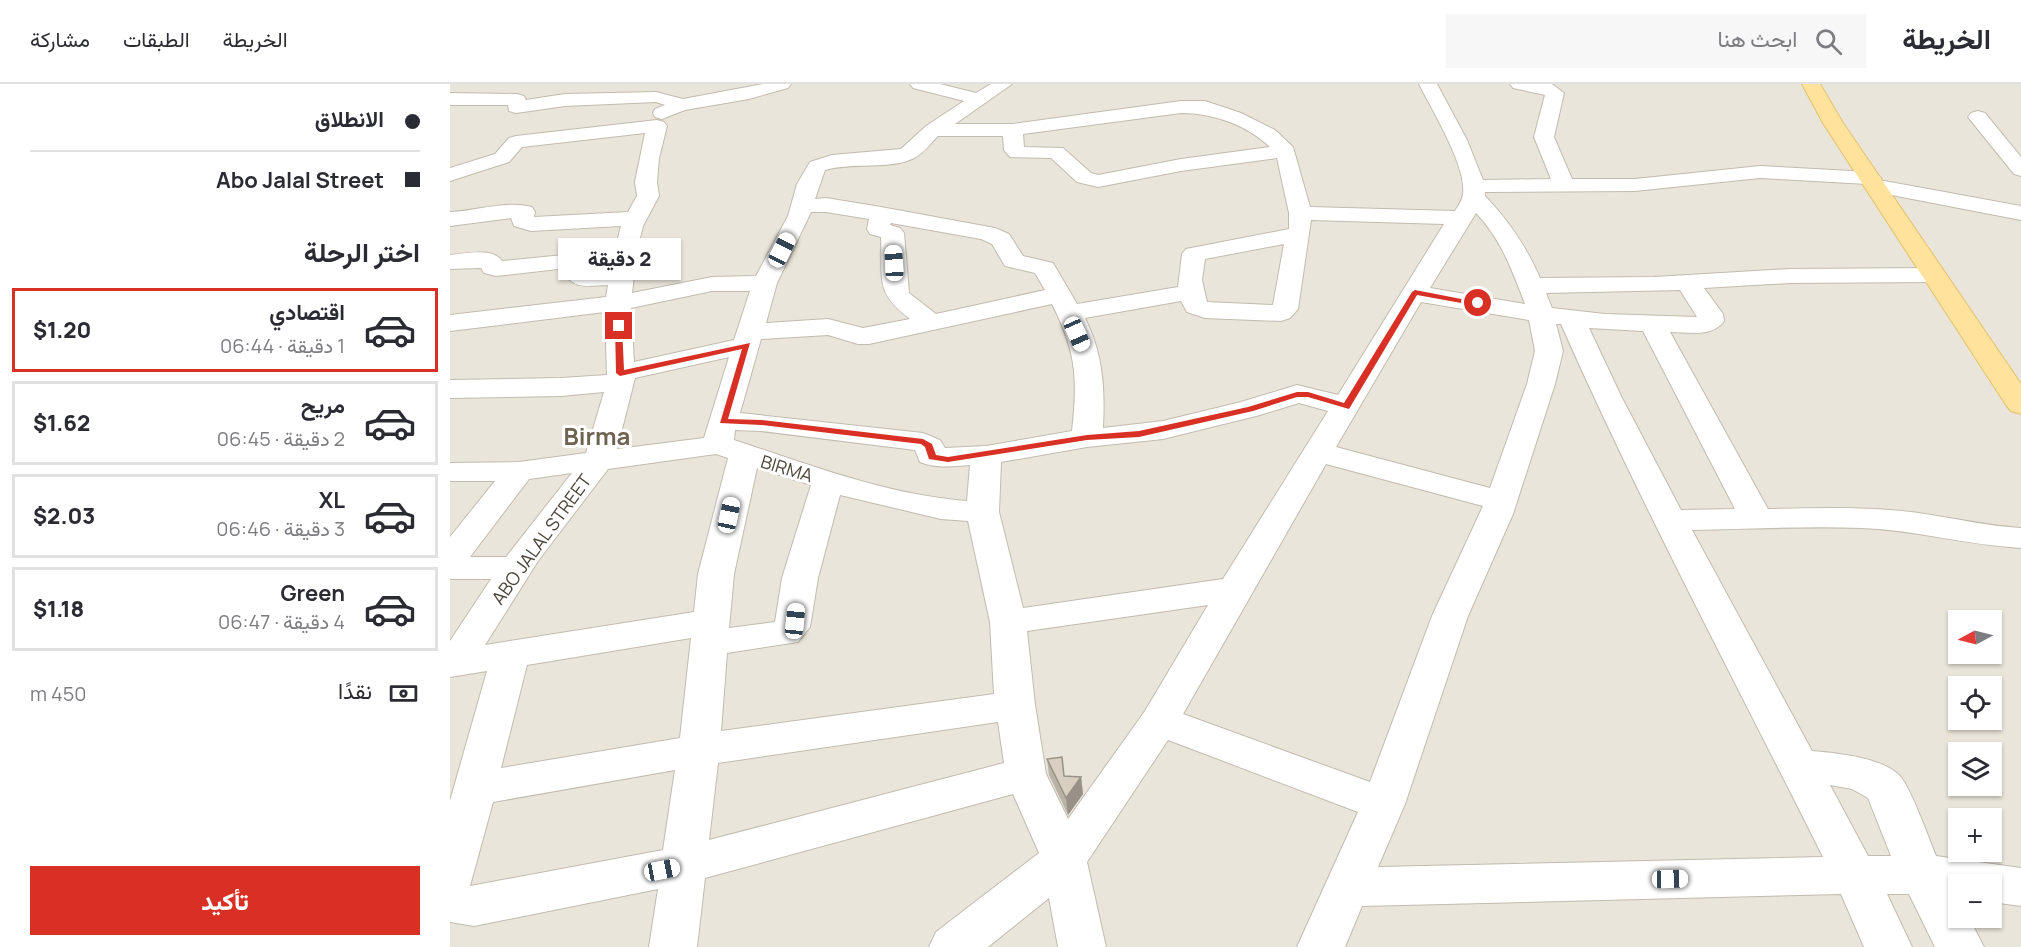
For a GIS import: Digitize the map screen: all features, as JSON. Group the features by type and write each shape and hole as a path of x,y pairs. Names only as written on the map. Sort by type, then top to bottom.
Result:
{"main road":[{"path":"1812,84 1833,123 2021,405"}],"street":[{"path":"512,146 507,137 516,103 533,84"},
{"path":"639,98 658,84"},
{"path":"462,152 657,126 663,112 681,105 749,94 782,84"},
{"path":"919,84 976,99"},
{"path":"674,947 699,750 728,441 749,339 765,283 802,206 815,169 822,163 901,156 976,99 1003,84"},
{"path":"953,947 1064,859 1159,721 1235,589 1470,200 1468,163 1428,84"},
{"path":"1519,84 1546,88 1555,93 1544,137 1564,186"},
{"path":"450,99 516,103 663,98 681,105"},
{"path":"933,130 1013,130 1198,106 1234,117 1268,134 1286,151 1298,224 1285,309 1281,313 1205,310 1196,307 1191,292 1190,280 1194,254 1298,224 1564,186 1635,184 1760,172 1873,182 2021,213"},
{"path":"1978,117 2021,170"},
{"name":"ABO JALAL STREET","path":"453,663 516,568 599,460 620,378 620,290 628,236 648,196 646,182 657,126"},
{"path":"1013,130 1014,150 1017,153 1056,152 1084,178 1098,181 1180,165 1286,151"},
{"path":"450,174 502,158 512,146"},
{"path":"1470,200 1499,225 1547,306 1608,398 1797,766 1856,875 1888,947"},
{"path":"802,206 826,205 965,228 997,237 1004,242 1014,261 1044,268 1086,353 1090,389 1087,438"},
{"path":"450,219 469,218 489,212 520,211 524,212 522,221 531,224 638,218"},
{"path":"881,214 879,229 892,233 896,293 901,300 933,324"},
{"path":"450,262 486,260 491,262 492,268 496,269 564,262 581,279 620,290"},
{"path":"1547,306 1687,282 1790,276 1933,275"},
{"path":"1415,292 1547,306 1652,324 1695,326 1711,321 1710,314 1687,282"},
{"path":"450,323 620,290 765,283"},
{"path":"450,410 460,389 561,387 620,378 749,339 828,327 864,337 933,324 992,308 1191,292"},
{"path":"1321,947 1383,804 1450,616 1501,501 1541,384 1549,351 1547,306"},
{"path":"1652,324 1757,519"},
{"path":"450,472 519,471 728,441 761,423 923,442 929,446 931,455 938,459 987,455 1087,438 1163,430 1250,409 1297,394 1308,395 1346,407"},
{"name":"BIRMA","path":"728,441 828,481 866,493 941,509 983,512"},
{"path":"1319,452 1501,501"},
{"path":"987,455 983,512 1008,622 1015,705 1025,774 1064,859 1083,947"},
{"path":"450,560 519,471"},
{"path":"453,663 511,654 711,632 785,633 795,621 800,578 828,481"},
{"path":"1670,520 1862,518 1925,524 1985,536 2021,538"},
{"path":"450,568 516,568"},
{"path":"1008,622 1235,589"},
{"path":"450,881 511,654"},
{"path":"475,789 699,750 1015,705"},
{"path":"1159,721 1383,804"},
{"path":"1797,766 1858,774 1875,779 1885,788 1922,875 1960,947"},
{"path":"450,899 457,905 474,906 685,865 1025,774"},
{"path":"1346,887 1856,875 1922,875 1981,879 2021,887"}],"shaded area":[{"name":"Birma","path":"450,84 2021,84 2021,947 450,947"}],"building":[{"path":"1062,757 1064,776 1081,777 1066,798 1047,759"}],"district":[{"name":"Birma","path":"597,435"}],"route":[{"path":"619,326 620,373 747,345 723,422 761,423 923,442 929,446 932,457 948,459 987,455 1087,438 1139,434 1250,409 1297,394 1308,395 1346,407 1415,292 1478,303"}]}
